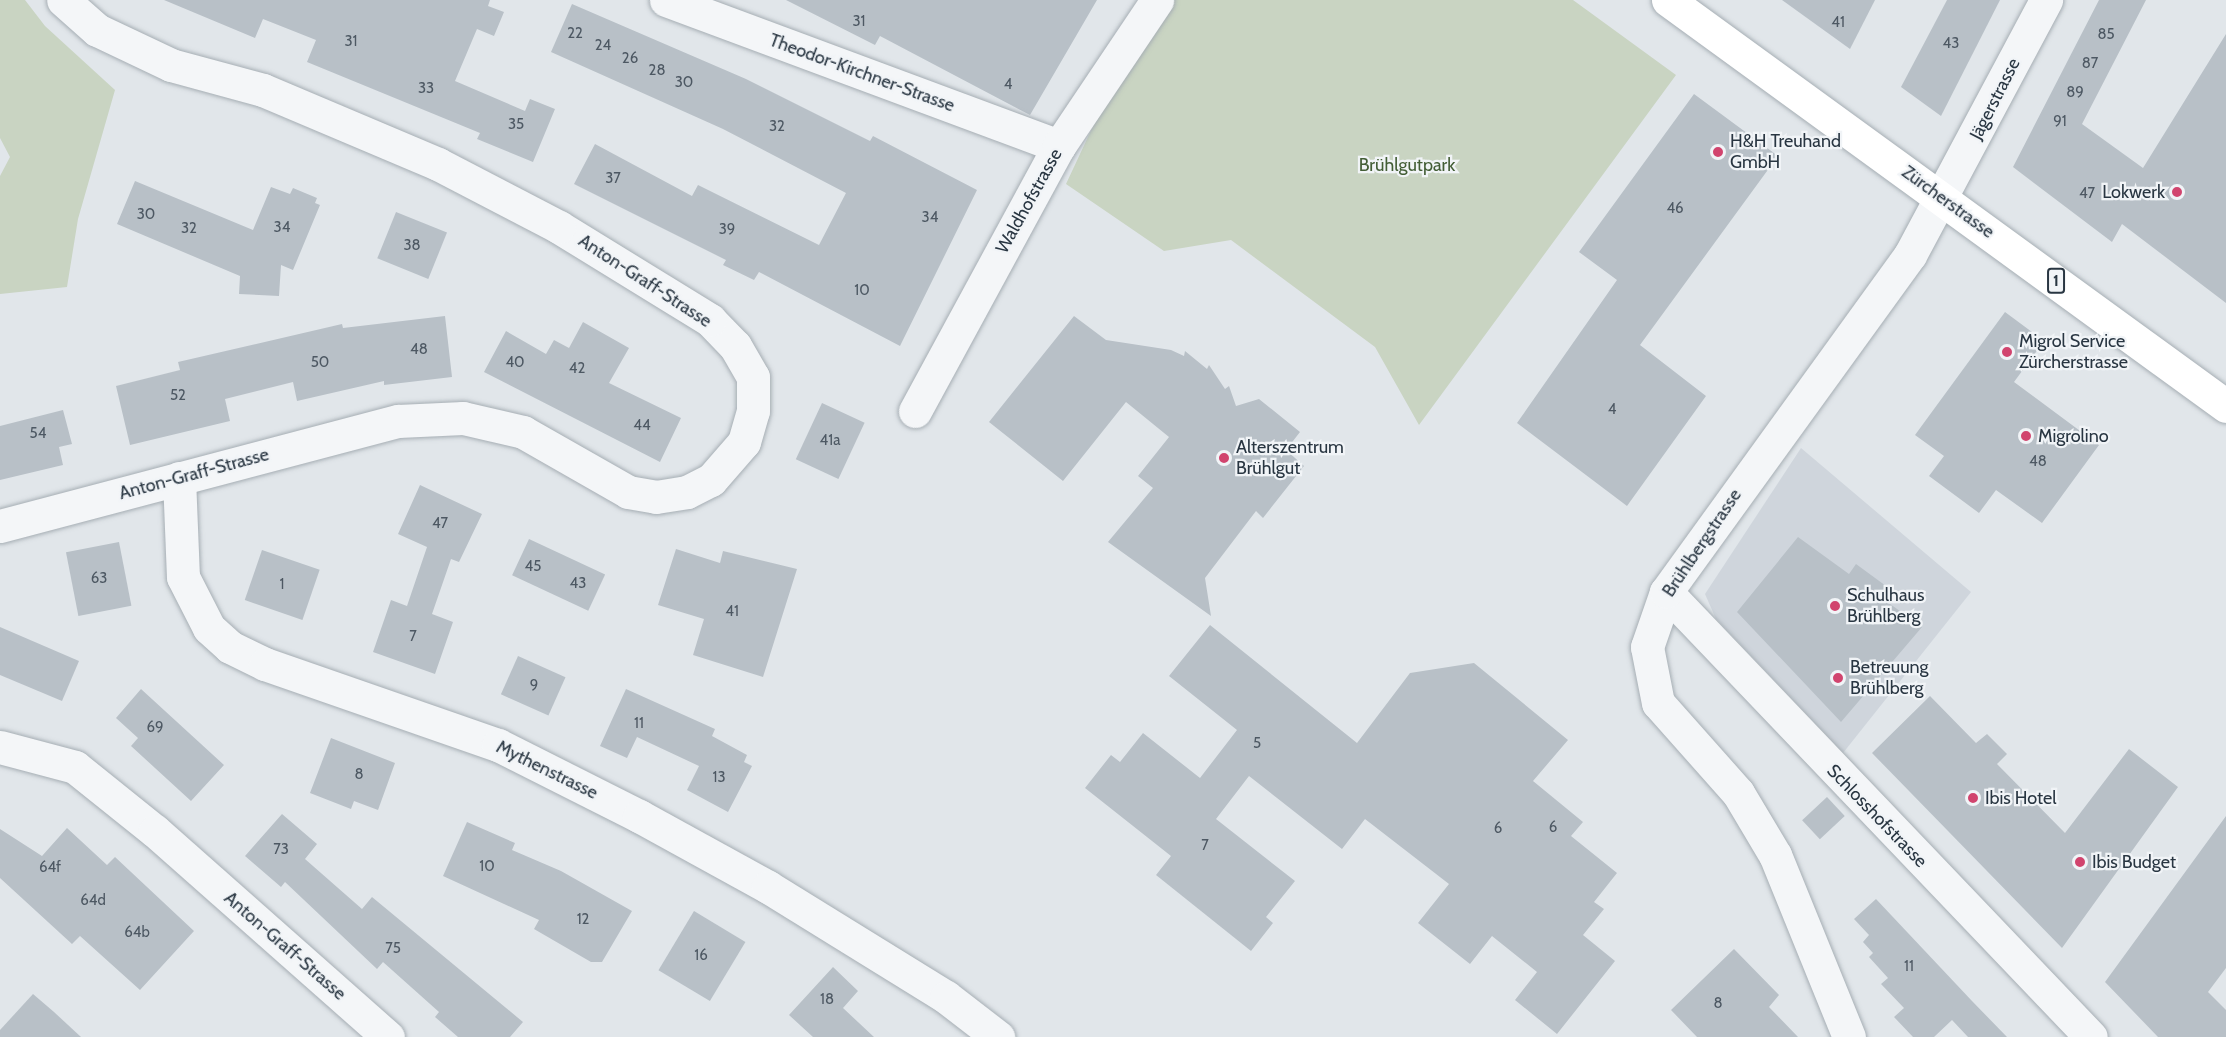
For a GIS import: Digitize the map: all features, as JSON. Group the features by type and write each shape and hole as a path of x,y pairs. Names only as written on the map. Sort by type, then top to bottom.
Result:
{"main road":[{"name":"Zürcherstrasse","path":"1668,0 2226,406"}],"street":[{"name":"Anton-Graff-Strasse","path":"0,526 398,421 463,418 523,432 628,492 656,497 687,492 711,480 744,442 753,411 753,377 735,346 710,320 559,227 438,164 263,90 171,64 97,30 63,0"},
{"name":"Theodor-Kirchner-Strasse","path":"666,0 1059,146"},
{"name":"Waldhofstrasse","path":"915,411 1059,146 1157,0"},
{"name":"Jägerstrasse","path":"1942,198 2046,0"},
{"name":"Brühlbergstrasse","path":"1849,1037 1775,855 1738,793 1658,703 1647,646 1666,592 1910,255 1942,198"},
{"name":"Mythenstrasse","path":"179,478 183,577 209,628 230,647 265,664 498,745 639,816 788,899 946,997 998,1037"},
{"name":"Schlosshofstrasse","path":"1666,592 2091,1037"},
{"name":"Anton-Graff-Strasse","path":"0,747 75,767 155,831 388,1037"}],"shaded area":[{"name":"Schulhaus Brühlberg","path":"1801,448 1971,592 1843,753 1716,619 1705,594"}],"green space":[{"path":"0,0 25,0 45,26 115,90 78,219 67,287 0,294 0,176 10,157 0,138"},
{"name":"Brühlgutpark","path":"1172,0 1573,0 1676,75 1419,425 1375,347 1231,240 1164,251 1066,184 1094,124"}],"building":[{"path":"164,0 490,0 488,6 504,12 494,36 477,29 455,81 525,111 530,99 555,109 533,162 477,139 480,133 307,62 316,40 263,19 255,38"},
{"path":"786,0 1097,0 1030,115 880,36 875,45"},
{"path":"1782,0 1875,0 1850,49"},
{"path":"1947,0 2000,0 1941,116 1901,87"},
{"path":"2099,0 2146,0 2082,124 2143,168 2226,34 2226,303 2122,224 2112,242 2013,167"},
{"path":"572,4 746,79 870,141 873,136 977,190 900,346 759,272 754,280 723,265 726,260 574,184 595,144 692,196 698,185 819,245 846,193 723,129 551,52"},
{"path":"1694,94 1778,156 1640,345 1706,396 1627,506 1517,423 1617,280 1579,252"},
{"path":"135,181 253,230 271,187 290,194 293,188 317,198 315,203 320,205 293,270 281,265 279,296 239,294 240,276 117,224"},
{"path":"396,212 447,233 428,279 377,258"},
{"path":"2005,312 2044,341 2014,382 2099,445 2042,523 1996,490 1979,513 1929,476 1944,456 1915,435"},
{"path":"445,316 452,377 384,385 384,381 297,401 293,382 225,399 230,421 130,445 116,386 180,370 178,362 342,324 343,328"},
{"name":"Alterszentrum Brühlgut","path":"1074,316 1106,340 1171,350 1184,356 1185,351 1207,369 1209,365 1225,389 1229,386 1236,406 1259,399 1300,432 1286,450 1304,466 1263,518 1256,511 1205,578 1211,616 1108,542 1153,488 1138,476 1169,437 1126,402 1063,481 989,422"},
{"path":"583,322 629,348 609,383 681,418 660,462 484,372 506,331 546,354 554,340 569,348"},
{"path":"822,403 865,423 838,479 796,459"},
{"path":"63,410 72,444 59,447 63,465 0,480 0,426"},
{"path":"420,485 482,514 459,562 451,559 432,614 453,622 435,674 373,652 391,600 407,606 427,547 398,534"},
{"path":"1798,537 1849,574 1856,564 1886,586 1879,596 1922,627 1841,722 1737,612"},
{"path":"529,539 605,574 588,611 512,575"},
{"path":"119,542 131,606 78,616 66,552"},
{"path":"676,549 720,563 723,551 797,569 763,677 693,655 704,619 658,605"},
{"path":"262,550 320,570 302,620 245,600"},
{"path":"1210,625 1357,743 1410,673 1474,663 1568,740 1533,781 1583,822 1571,836 1617,873 1594,902 1604,909 1583,935 1615,961 1557,1034 1515,1000 1537,972 1492,936 1470,964 1418,923 1449,884 1365,819 1342,849 1249,776 1216,819 1295,881 1266,917 1273,923 1251,951 1156,875 1171,856 1085,788 1111,755 1120,762 1143,733 1200,778 1237,730 1169,676"},
{"path":"0,627 79,661 62,701 0,675"},
{"path":"518,656 566,677 548,716 501,694"},
{"path":"141,689 224,765 191,801 131,746 138,738 116,718"},
{"path":"626,689 715,729 712,736 747,755 744,762 752,766 728,812 687,790 699,766 637,737 627,758 600,746"},
{"path":"1930,696 1976,743 1987,734 2007,754 1997,764 2065,833 2129,749 2178,787 2062,948 1872,753"},
{"path":"331,738 395,763 378,810 354,801 351,809 310,793"},
{"path":"1827,797 1845,816 1820,839 1802,820"},
{"path":"282,814 317,844 305,859 362,909 372,897 523,1022 510,1037 458,1037 435,1017 439,1012 383,962 377,969 285,882 281,887 245,856"},
{"path":"2226,816 2226,968 2208,992 2226,1010 2226,1037 2158,1037 2105,982"},
{"path":"467,822 515,843 512,850 561,871 632,911 602,962 591,962 534,929 539,920 443,876"},
{"path":"67,828 107,865 115,857 194,931 140,990 80,936 72,944 0,878 0,829 42,856"},
{"path":"1876,899 2007,1037 1968,1037 1952,1020 1934,1037 1913,1037 1894,1017 1904,1008 1881,984 1888,978 1869,957 1873,953 1863,942 1869,935 1854,919"},
{"path":"694,911 745,942 710,1001 658,970"},
{"path":"1734,949 1779,995 1769,1007 1798,1037 1697,1037 1671,1010"},
{"path":"833,967 858,991 843,1008 874,1037 813,1037 789,1015"},
{"path":"33,994 81,1037 0,1037 0,1030"}],"place":[{"name":"H&H Treuhand GmbH","path":"1718,152"},
{"name":"Lokwerk","path":"2177,192"},
{"name":"Migrol Service Zürcherstrasse","path":"2007,352"},
{"name":"Migrolino","path":"2026,436"},
{"name":"Alterszentrum Brühlgut","path":"1224,458"},
{"name":"Schulhaus Brühlberg","path":"1835,606"},
{"name":"Betreuung Brühlberg","path":"1838,678"},
{"name":"Ibis Hotel","path":"1973,798"},
{"name":"Ibis Budget","path":"2080,862"}]}
